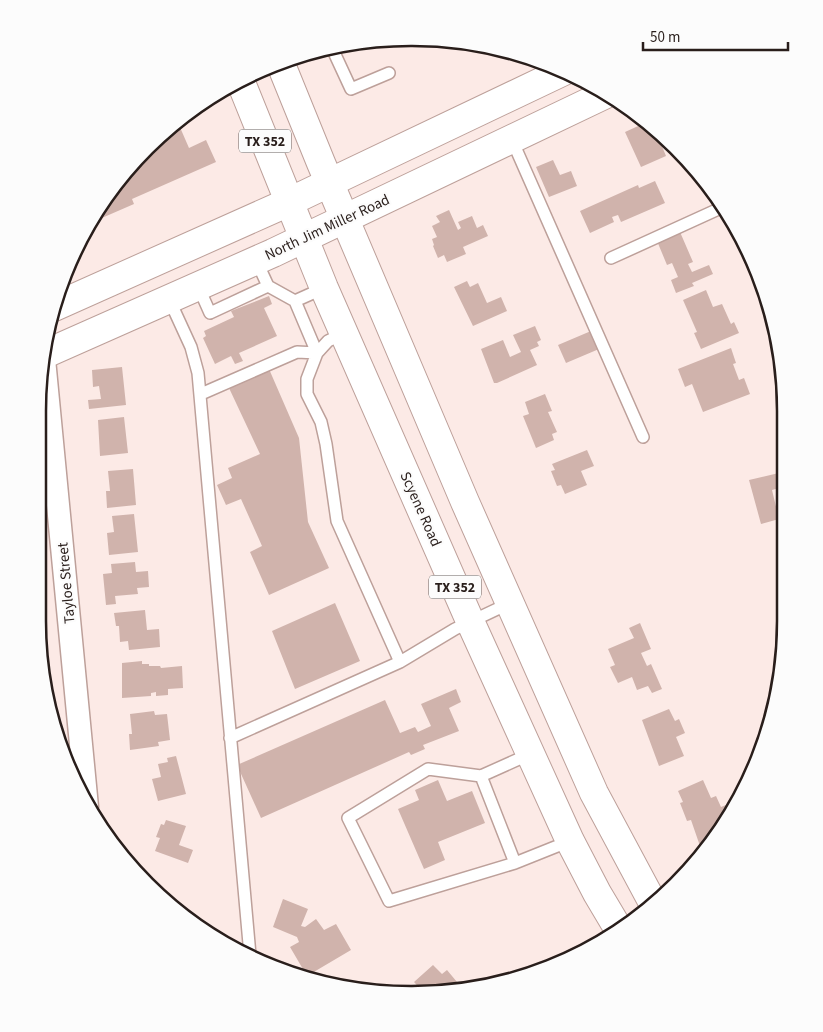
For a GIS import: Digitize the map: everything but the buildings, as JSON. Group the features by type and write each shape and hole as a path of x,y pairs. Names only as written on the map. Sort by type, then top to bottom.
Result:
{"main road":[{"name":"TX 352","path":"283,70 441,446 594,793 650,897"},
{"path":"63,303 289,202 554,76"},
{"name":"Scyene Road","path":"243,88 324,288 470,621 570,841 615,923"},
{"name":"North Jim Miller Road","path":"51,351 304,238 598,98"}],"street":[{"name":"Tayloe Street","path":"47,390 85,783"}],"lane":[{"path":"335,54 351,89 389,72"},
{"path":"512,140 643,437"},
{"path":"611,258 716,210"},
{"path":"256,260 268,286 295,301 317,353"},
{"path":"198,286 210,312 268,286"},
{"path":"295,301 324,288"},
{"path":"169,299 191,347 201,394 249,948"},
{"path":"344,333 328,341 317,353 307,379 307,394 321,422 337,521 400,662"},
{"path":"201,394 297,352 317,353"},
{"path":"230,738 400,662 470,621 510,603"},
{"path":"530,754 481,776 428,768 348,818 389,901 514,863 570,841"},
{"path":"481,776 514,863"}]}
